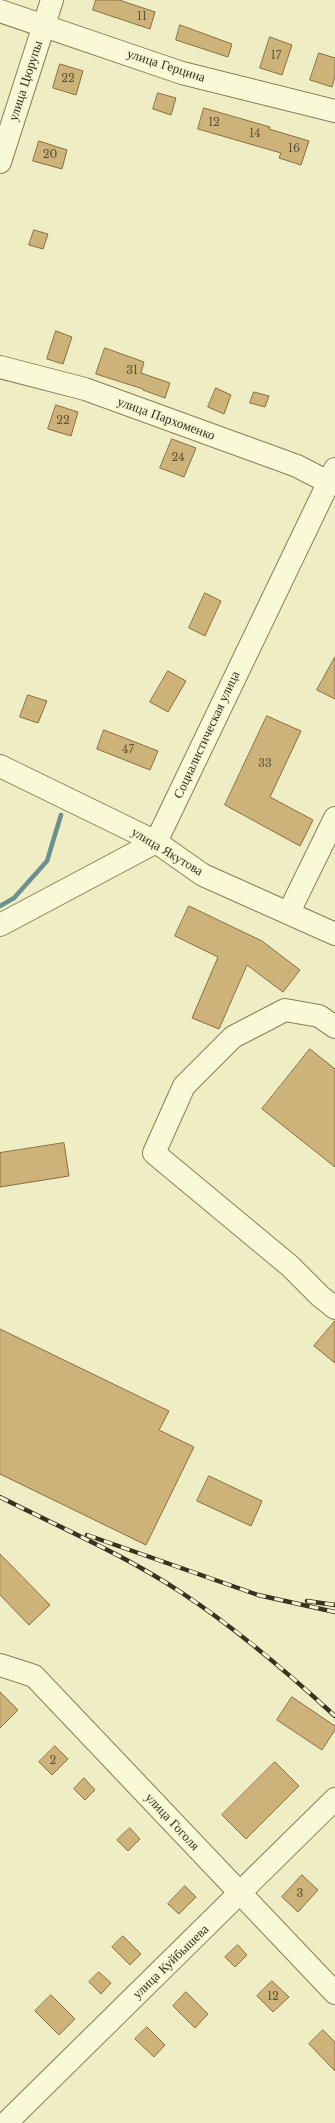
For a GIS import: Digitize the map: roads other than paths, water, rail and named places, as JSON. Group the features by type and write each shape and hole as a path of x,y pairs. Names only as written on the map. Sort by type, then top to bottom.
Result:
{"street":[{"name":"улица Цюрупы","path":"0,162 52,0"},
{"name":"улица Герцина","path":"0,11 45,25 182,73 335,111"},
{"name":"улица Пархоменко","path":"0,367 85,389 297,466 331,475"},
{"name":"Социалистическая улица","path":"156,842 331,475"},
{"name":"улица Якутова","path":"0,766 156,842 203,875 335,934"},
{"path":"288,912 335,818"},
{"path":"0,926 156,842"},
{"path":"335,1027 319,1016 285,1010 233,1036 184,1086 154,1153 290,1266 320,1296 335,1308"},
{"name":"улица Гоголя","path":"0,1665 34,1676 240,1895 335,1993"},
{"name":"улица Куйбышева","path":"6,2123 240,1895 335,1799"}],"waterway":[{"path":"0,906 14,898 47,861 61,815"}],"railway":[{"path":"0,1497 138,1566 182,1593 222,1621 261,1652 299,1683 335,1716"},
{"path":"87,1535 258,1595 335,1612"},
{"path":"307,1601 335,1605"}]}
